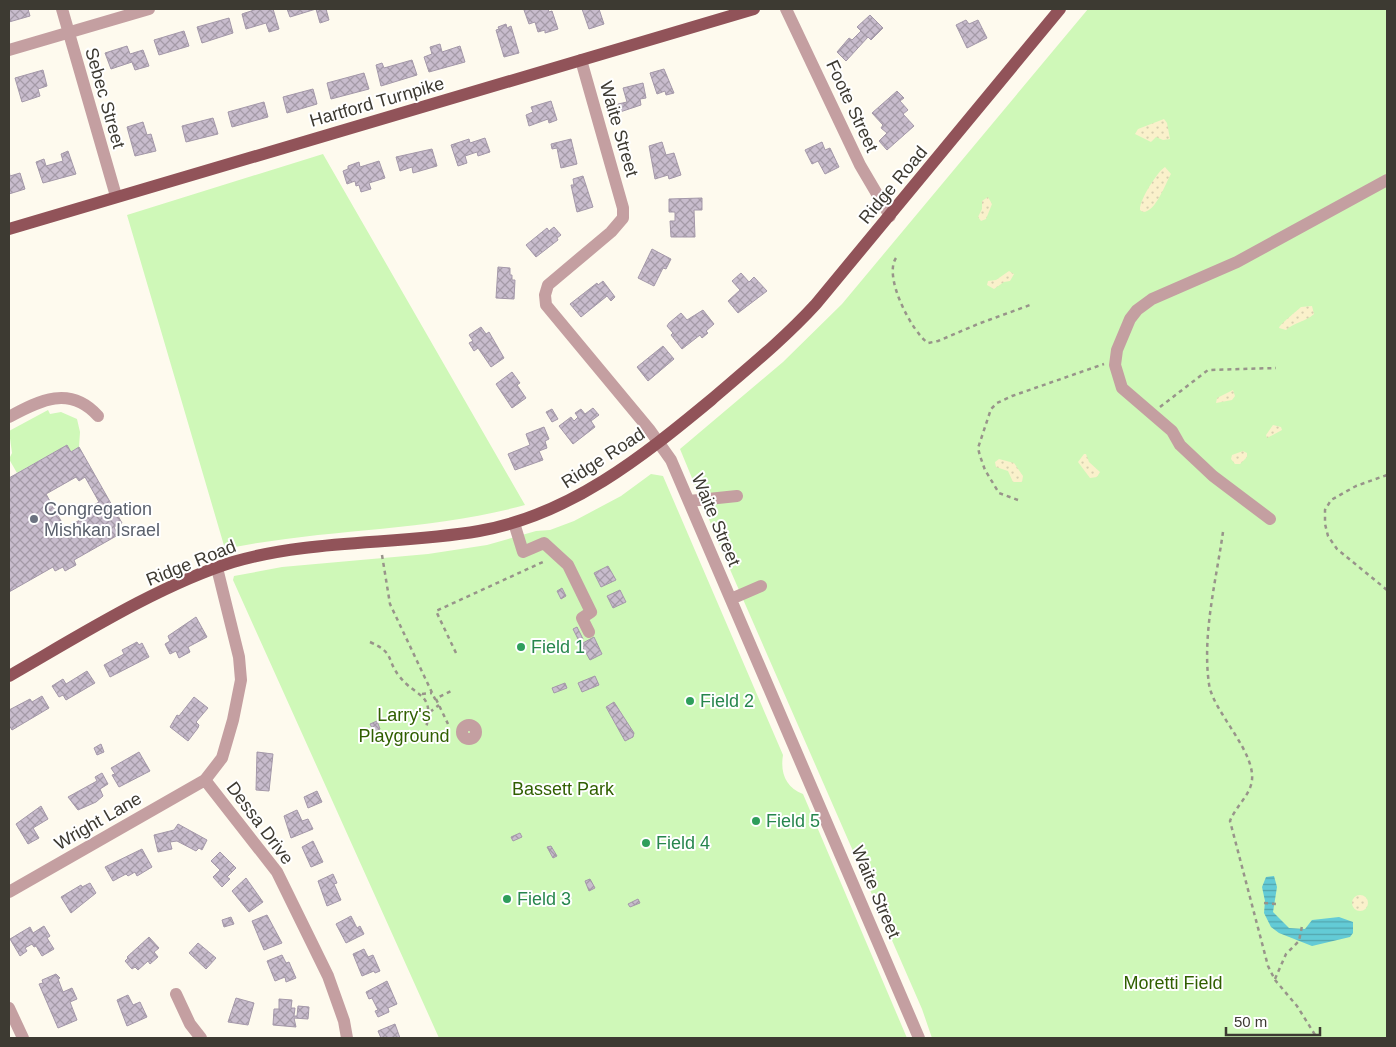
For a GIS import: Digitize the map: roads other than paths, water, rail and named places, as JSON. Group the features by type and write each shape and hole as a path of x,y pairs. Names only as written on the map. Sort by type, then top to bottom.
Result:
{"main road":[{"name":"Hartford Turnpike","path":"9,229 754,9"},
{"name":"Ridge Road","path":"9,676 184,581 217,568 270,554 448,536 514,523 588,491 637,460 802,319 890,216 1060,9"}],"street":[{"name":"Sebec Street","path":"62,9 116,196"},
{"path":"9,50 149,9"},
{"name":"Foote Street","path":"786,9 860,165 890,216"},
{"name":"Waite Street","path":"581,60 623,208 623,218 611,232 548,285 545,295 546,305 671,460 918,1038"},
{"path":"1270,519 1200,465 1180,445 1172,431 1122,388 1117,377 1116,356 1130,319 1137,310 1152,300 1237,262 1387,180"},
{"path":"9,418 30,405 58,398 75,399 88,405 98,416"},
{"path":"689,501 737,496"},
{"path":"514,523 523,552 544,543 568,565 591,612 582,618 589,632"},
{"name":"Dessa Drive","path":"217,568 239,658 240,680 233,720 222,758 205,780 277,872 328,976 344,1021 347,1038"},
{"path":"731,599 761,586"},
{"name":"Wright Lane","path":"9,892 205,780"},
{"path":"176,994 190,1024 201,1038"},
{"path":"9,1008 23,1038"}],"water":[{"path":"1274,876 1277,887 1273,912 1289,928 1305,929 1312,920 1339,917 1353,922 1353,933 1350,937 1312,946 1279,933 1271,927 1264,913 1265,901 1262,887 1266,877"}],"place":[{"name":"Congregation Mishkan Israel","path":"34,519"},
{"name":"Field 1","path":"521,647"},
{"name":"Field 2","path":"690,701"},
{"name":"Field 5","path":"756,821"},
{"name":"Field 4","path":"646,843"},
{"name":"Field 3","path":"507,899"}],"park label":[{"name":"Larry's Playground","path":"404,725"},
{"name":"Bassett Park","path":"563,789"},
{"name":"Moretti Field","path":"1173,983"}]}
